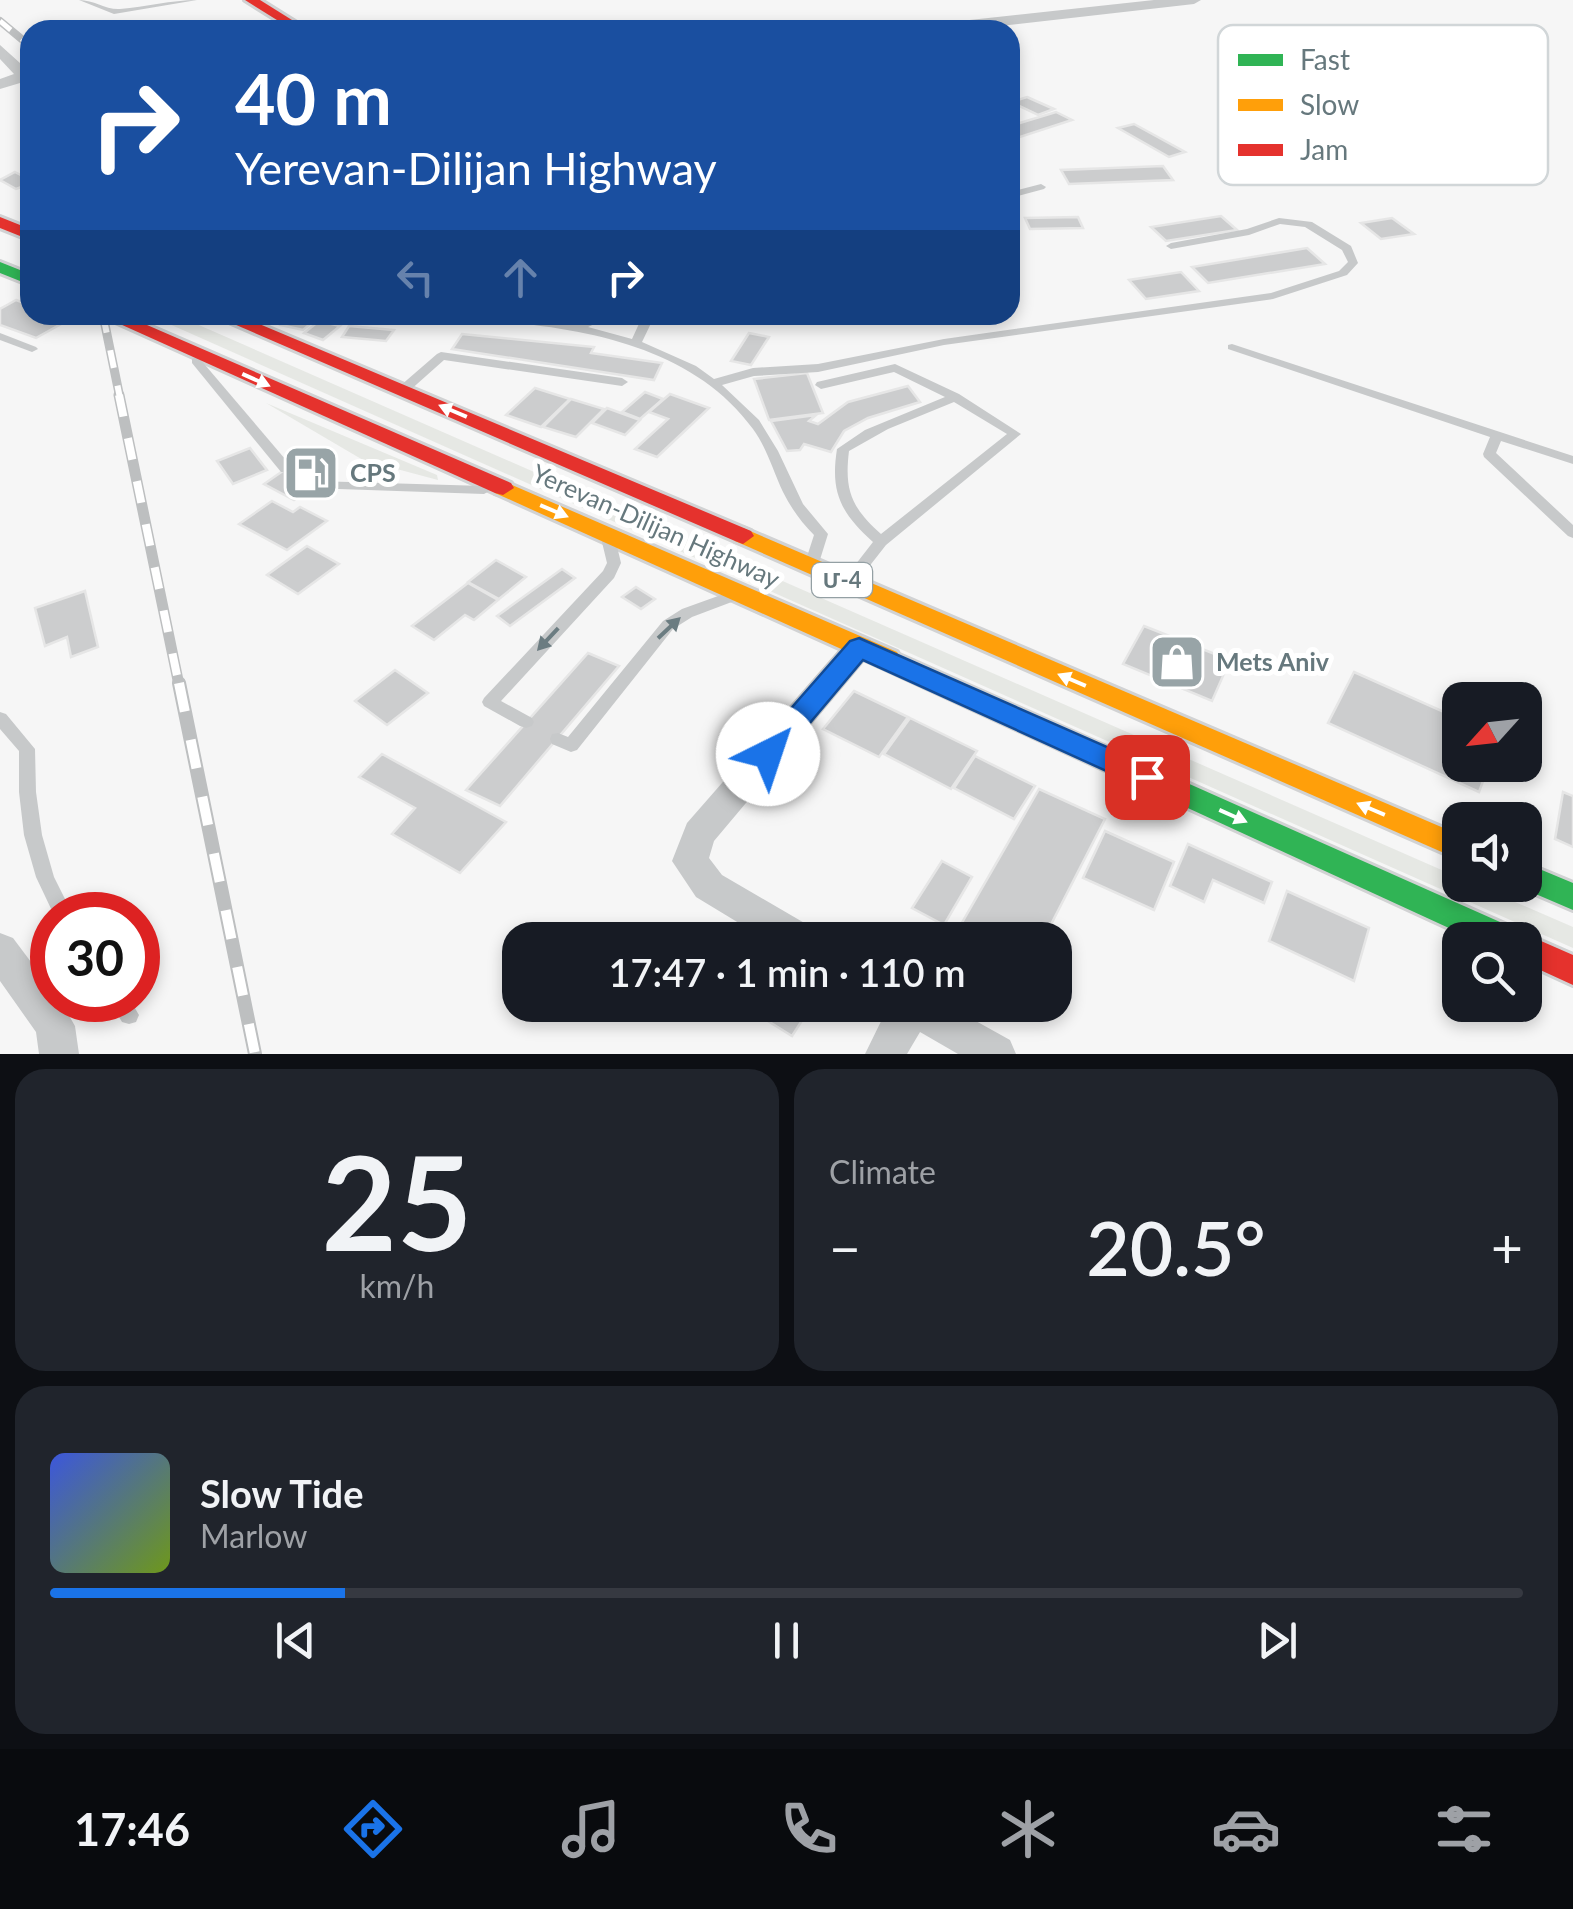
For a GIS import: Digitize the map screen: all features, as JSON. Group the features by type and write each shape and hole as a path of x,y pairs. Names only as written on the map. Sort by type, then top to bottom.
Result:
{"main road":[{"path":"250,0 285,20"},
{"name":"Yerevan-Dilijan Highway","path":"132,325 741,592 1467,922"},
{"name":"Yerevan-Dilijan Highway","path":"247,325 404,389 1442,840"},
{"path":"1542,883 1573,897"},
{"path":"1542,956 1573,970"}],"street":[{"path":"1014,20 1194,0"},
{"path":"0,50 20,71"},
{"path":"770,922 709,886 690,861 699,834 859,647"},
{"path":"0,950 54,1026 59,1054"},
{"path":"885,1054 902,1022"},
{"path":"939,1022 996,1054"}],"lane":[{"path":"83,0 114,12 193,0"},
{"path":"1020,192 1041,187"},
{"path":"711,384 753,372 818,368 944,342 1273,296 1343,273 1353,263 1347,248 1308,224 1279,221 1248,232 1171,246"},
{"path":"567,325 667,352 711,384 758,427 796,512 821,534 811,566"},
{"path":"635,344 644,325"},
{"path":"0,336 32,348"},
{"path":"177,345 286,469"},
{"path":"1232,346 1573,460"},
{"path":"404,389 441,356 622,382"},
{"path":"822,385 894,368 955,397 1015,434 881,542 848,582"},
{"path":"881,542 849,514 838,476 842,449 874,426 919,415 955,397"},
{"path":"1497,436 1489,454 1573,533"},
{"path":"315,485 508,491"},
{"path":"526,722 490,702 609,574 614,552 606,533"},
{"path":"558,739 571,746 668,625 687,613 741,592"},
{"path":"0,718 27,748 24,794 49,892"}],"shaded area":[{"path":"171,325 199,325 1442,870 1442,890"},
{"path":"266,403 437,475 438,480 363,460"},
{"path":"1470,902 1515,902 1573,927 1573,948 1542,934 1542,922 1515,922"}],"building":[{"path":"1027,97 1054,109 1038,115 1020,106 1020,99"},
{"path":"1056,112 1072,120 1020,137 1020,123"},
{"path":"1134,124 1185,152 1169,157 1118,128"},
{"path":"1163,166 1173,180 1069,184 1061,170"},
{"path":"15,172 20,175 20,188 16,189 0,180"},
{"path":"1221,216 1237,230 1166,241 1151,227"},
{"path":"1078,217 1083,228 1030,229 1025,218"},
{"path":"1392,218 1414,234 1381,239 1361,223"},
{"path":"1307,248 1325,264 1208,283 1192,267"},
{"path":"1181,272 1199,291 1146,299 1129,280"},
{"path":"16,300 20,301 20,325 59,325 36,338 0,325 0,309"},
{"path":"281,325 309,325 303,330"},
{"path":"314,325 340,326 323,340 304,333"},
{"path":"349,326 394,330 386,341 342,337"},
{"path":"749,333 769,337 751,365 731,361"},
{"path":"462,334 594,347 591,353 662,363 654,380 452,349"},
{"path":"807,373 823,413 769,420 754,379"},
{"path":"908,386 920,402 868,418 844,431 831,452 804,444 800,450 787,451 771,421 816,415 809,421 818,424 848,402"},
{"path":"535,388 570,399 541,427 506,415"},
{"path":"645,392 663,399 640,419 622,412"},
{"path":"670,394 709,408 657,457 635,449 668,419 649,412"},
{"path":"571,399 604,409 576,437 543,427"},
{"path":"607,408 640,420 625,435 592,423"},
{"path":"250,448 267,470 233,484 217,461"},
{"path":"306,455 336,470 294,500 264,484"},
{"path":"272,501 293,512 300,507 327,521 287,550 239,524"},
{"path":"307,546 339,564 298,594 267,575"},
{"path":"496,560 526,577 499,599 468,582"},
{"path":"562,569 575,578 510,626 497,616"},
{"path":"468,583 498,600 474,620 465,615 434,640 412,626"},
{"path":"636,587 655,599 641,609 622,597"},
{"path":"85,591 98,647 71,657 67,637 45,646 35,608"},
{"path":"1144,626 1230,660 1212,701 1123,664"},
{"path":"588,653 619,666 500,806 466,790"},
{"path":"395,670 428,693 387,725 355,701"},
{"path":"1354,672 1442,711 1442,775 1328,723"},
{"path":"854,691 908,717 879,757 823,729"},
{"path":"910,718 977,751 951,789 884,754"},
{"path":"382,754 506,822 460,873 392,834 415,808 359,777"},
{"path":"975,756 1035,786 1014,819 954,788"},
{"path":"1457,782 1483,782 1479,792"},
{"path":"1039,789 1105,819 1052,922 962,922"},
{"path":"1563,792 1573,796 1573,847 1555,839"},
{"path":"1105,831 1174,862 1154,910 1083,878"},
{"path":"1188,844 1272,882 1264,903 1213,880 1204,902 1170,886"},
{"path":"942,861 972,877 946,922 912,908"},
{"path":"1287,891 1369,928 1354,981 1269,941"},
{"path":"770,1022 801,1022 792,1036"}],"railway":[{"path":"0,21 20,38"},
{"path":"105,325 120,398"},
{"path":"119,395 179,685"},
{"path":"179,683 255,1054"}],"traffic: fast":[{"path":"0,267 20,276"},
{"path":"888,659 1467,922"},
{"path":"1542,883 1573,897"}],"traffic: slow":[{"path":"503,488 888,659"},
{"path":"743,536 1442,840"}],"traffic: jam":[{"path":"251,0 285,20"},
{"path":"0,222 20,231"},
{"path":"132,325 503,488"},
{"path":"246,325 743,536"},
{"path":"1542,956 1573,970"}],"place":[{"name":"CPS","path":"311,473"},
{"name":"Mets Aniv","path":"1177,662"}],"route":[{"path":"768,754 859,647 1147,777"}]}
